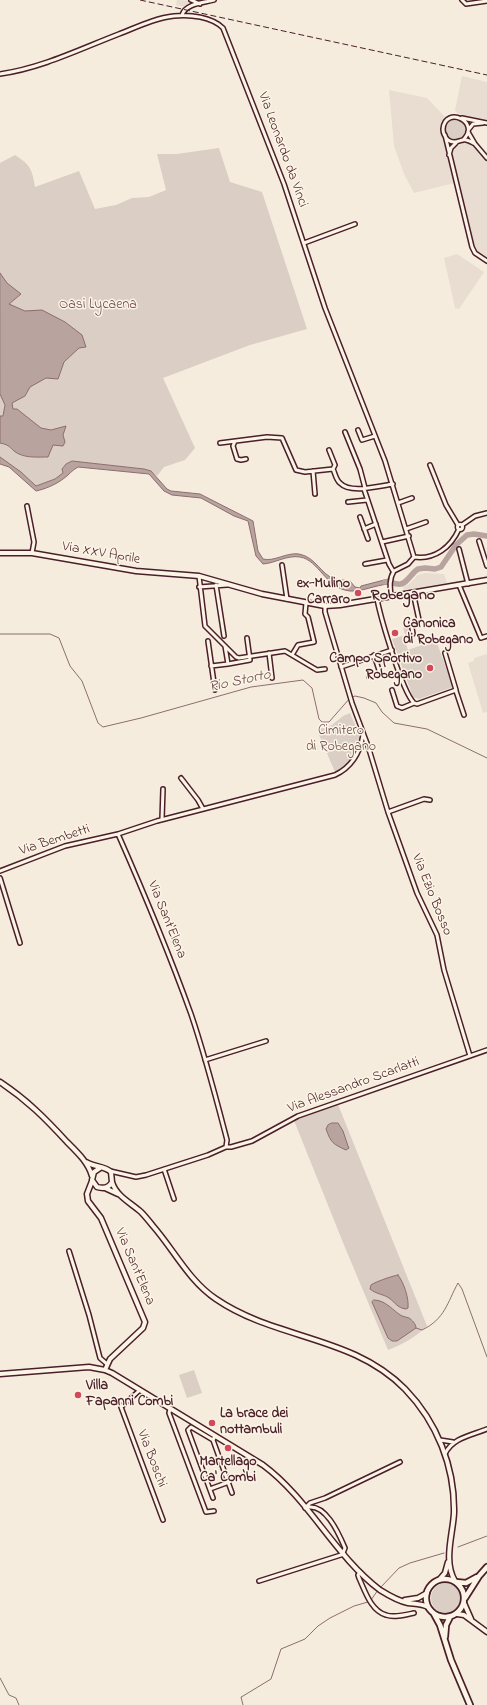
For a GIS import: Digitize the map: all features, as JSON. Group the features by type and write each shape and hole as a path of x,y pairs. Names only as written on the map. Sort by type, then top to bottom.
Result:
{"main road":[{"name":"Via XXV Aprile","path":"0,553 32,553 141,572 198,576 256,593 325,606 340,605 487,580"},
{"path":"0,1082 16,1092 37,1110 86,1162 93,1166 106,1168 110,1171 113,1186 122,1196 141,1212 159,1232 185,1268 201,1286 215,1298 253,1319 334,1345 358,1355 378,1366 394,1379 414,1399 429,1419 440,1440 450,1472 454,1499 449,1560 445,1573 439,1580 431,1585 426,1598 428,1607 433,1613 445,1638 450,1660 470,1705"},
{"path":"86,1162 92,1179 97,1187"},
{"path":"88,1191 96,1170 100,1168"},
{"path":"105,1188 112,1181"},
{"path":"88,1191 97,1187 105,1188 122,1196"},
{"name":"Via Sant'Elena","path":"88,1191 88,1201 101,1218 145,1322 144,1328 110,1359 107,1364"},
{"path":"104,1370 107,1364"},
{"path":"0,1374 83,1367 104,1370 140,1390 214,1438 271,1471 283,1482 360,1572 381,1590 400,1600 428,1607"},
{"path":"449,1560 451,1574 455,1581 461,1586 464,1601 472,1621"},
{"path":"457,1614 479,1576 487,1567"},
{"path":"439,1580 447,1579 469,1582 479,1576"},
{"path":"400,1600 418,1598 427,1593"},
{"path":"433,1613 441,1617 450,1617 457,1614 464,1615 487,1632"},
{"path":"445,1638 446,1625 450,1617"}],"street":[{"path":"191,0 200,4"},
{"path":"182,15 186,9 214,0"},
{"path":"462,0 466,4 487,2"},
{"name":"Via Leonardo da Vinci","path":"0,74 33,67 169,16 182,15 213,21 221,26 225,31 284,184 325,308 393,484 414,557"},
{"path":"486,123 455,117 448,120 443,128 473,251 487,261"},
{"path":"462,118 467,123 468,131 475,144 487,158"},
{"path":"464,140 473,124 486,123"},
{"path":"445,136 449,140 457,142"},
{"path":"449,154 451,148 457,142 464,140 475,144"},
{"path":"304,242 355,224"},
{"path":"358,430 362,440 375,436"},
{"path":"346,432 360,468 364,489 387,560 393,572 390,582 391,596"},
{"path":"220,443 267,437 282,438 296,470 313,472 333,469"},
{"path":"235,441 233,446 237,459 246,459"},
{"path":"329,450 335,465 333,469 338,482 346,488 364,489 393,484"},
{"path":"430,465 446,505 459,526"},
{"path":"313,472 315,494"},
{"path":"348,502 367,498 372,495"},
{"path":"398,503 412,498"},
{"path":"27,506 34,542 32,553"},
{"path":"393,572 411,562 414,557 419,558 441,553 459,526 475,516 487,512"},
{"path":"360,517 368,539"},
{"path":"406,529 426,522"},
{"path":"364,528 376,524"},
{"path":"382,542 409,536"},
{"path":"479,541 487,566"},
{"path":"459,549 468,584"},
{"path":"365,564 387,560"},
{"path":"282,566 287,599"},
{"path":"198,576 205,626 236,657 285,650 317,670 325,669"},
{"path":"216,585 224,636"},
{"path":"199,587 228,585"},
{"path":"459,585 481,638 487,636"},
{"path":"413,592 420,620 411,622 413,634"},
{"path":"377,599 402,679 414,703"},
{"path":"292,655 298,645 314,642 308,618 305,614 306,603"},
{"path":"325,606 325,612 341,667 392,650"},
{"path":"212,666 250,660 247,638"},
{"path":"208,641 215,690"},
{"path":"225,646 228,664"},
{"path":"268,653 272,678"},
{"path":"445,654 464,716"},
{"path":"369,676 380,673 374,655"},
{"name":"Via Ezio Bosso","path":"341,667 349,695 368,746 388,812 417,893 437,935 444,970 470,1056"},
{"path":"392,690 397,706 402,708 456,690"},
{"path":"118,834 162,819 335,775 343,771 354,761 362,744 363,735"},
{"path":"181,778 203,809"},
{"path":"162,819 163,789"},
{"path":"388,812 424,799 430,800"},
{"name":"Via Bembetti","path":"0,871 65,846 118,834"},
{"name":"Via Sant'Elena","path":"118,834 152,912 191,1015 227,1140 226,1147"},
{"path":"0,878 9,903 20,943"},
{"path":"205,1060 266,1041"},
{"name":"Via Alessandro Scarlatti","path":"110,1171 136,1177 208,1155 226,1147 252,1141 298,1116 487,1050"},
{"path":"164,1169 174,1199"},
{"path":"112,1181 116,1175 122,1174"},
{"path":"69,1251 89,1315 100,1358 107,1364"},
{"name":"Via Boschi","path":"140,1390 121,1407 163,1520"},
{"path":"170,1409 169,1413 206,1512 214,1511"},
{"path":"213,1498 188,1430 191,1427 214,1438 232,1493"},
{"path":"445,1454 448,1447 455,1442 487,1429"},
{"path":"440,1440 455,1442"},
{"path":"305,1508 310,1503 325,1498 400,1462"},
{"path":"210,1488 229,1482"},
{"path":"260,1581 344,1553 345,1548 328,1517 313,1508 305,1508"},
{"path":"360,1572 358,1575 359,1578 371,1603 386,1615 414,1613"}],"shaded area":[{"path":"177,0 194,1 194,3 184,7 176,5"},
{"path":"462,76 487,82 487,121 458,114 456,112 455,110"},
{"path":"389,90 427,98 446,118 442,123 441,131 454,183 414,193 404,174 394,146"},
{"path":"464,143 470,144 487,162 487,258 476,250 452,154 454,147"},
{"path":"457,254 484,272 459,309 455,308 444,258"},
{"path":"0,273 7,283 21,294 9,304 25,311 42,310 65,322 82,335 86,347 79,348 64,362 58,379 46,378 30,387 25,396 12,403 13,409 17,409 41,428 51,430 66,426 63,435 65,442 63,446 53,445 48,457 22,455 9,446 0,443 0,416 3,416 5,405 0,394"},
{"path":"0,457 21,472 36,486 55,479 63,473 62,469 66,464 72,461 151,471 167,489 171,491 200,494 253,521 258,551 263,559 267,560 290,554 299,554 310,559 330,577 350,581 355,587 360,588 361,586 388,579 389,584 350,591 335,585 307,559 290,557 263,564 256,556 248,521 234,516 201,498 172,495 164,491 149,474 78,467 57,483 36,491 9,467 0,464"},
{"path":"425,573 444,574 447,583 404,590 403,587 409,584 418,575"},
{"path":"487,654 487,712 483,713 468,663 474,661 474,658"},
{"path":"338,1123 343,1131 349,1148 346,1150 335,1144 329,1137 326,1129 328,1125"},
{"path":"398,1275 407,1295 408,1308 406,1309 398,1306 387,1297 370,1289 371,1285 373,1284"},
{"path":"374,1300 382,1302 402,1316 409,1318 413,1321 416,1328 397,1341 392,1341 388,1338 372,1302"}],"green space":[{"path":"456,119 464,122 467,130 464,138 456,141 448,138 445,130 448,122"},
{"name":"Oasi Lycaena","path":"219,148 230,182 262,192 307,329 250,345 163,378 195,448 185,460 164,467 157,476 151,471 144,469 72,461 66,464 62,469 64,473 55,479 36,486 21,472 0,457 0,163 15,155 30,168 35,187 79,171 95,209 116,205 132,198 149,197 166,190 157,154 177,154"},
{"path":"409,625 412,635 404,638 408,650 436,640 453,687 419,699 413,697 392,639 405,635 403,627"},
{"name":"Cimitero di Robegano","path":"350,713 360,737 359,748 349,762 335,772 317,730 332,725 343,716"},
{"path":"337,1102 427,1326 409,1340 388,1350 293,1118"},
{"path":"194,1370 202,1393 187,1398 179,1375"},
{"path":"446,1583 456,1588 461,1598 456,1608 446,1613 436,1608 431,1598 436,1588"}],"waterway":[{"path":"385,582 401,584 404,583 418,569 435,569 441,567 456,545 467,535 474,534 487,536"},
{"name":"Rio Storto","path":"0,634 50,634 59,638 70,666 82,681 98,723 103,727 141,718 251,687 303,680 312,688 319,719 322,722 329,722 350,698 355,696 376,703 382,712 394,723 427,729 487,758"},
{"path":"416,1328 422,1330 430,1326 441,1316 458,1283 462,1289 487,1357"},
{"path":"458,1547 487,1536"},
{"path":"381,1587 399,1568 410,1563 444,1553"},
{"path":"371,1600 378,1590"},
{"path":"243,1705 241,1697 271,1679 281,1649 305,1639 318,1626 330,1618 354,1606 368,1602"},
{"path":"0,1678 9,1695 16,1698 19,1705"}],"railway":[{"path":"140,0 487,75"}],"place":[{"name":"ex-Mulino Carraro","path":"358,593"},
{"name":"Canonica di Robegano","path":"395,633"},
{"name":"Campo Sportivo Robegano","path":"430,668"},
{"name":"Villa Fapanni Combi","path":"78,1395"},
{"name":"La brace dei nottambuli","path":"212,1423"},
{"name":"Martellago Ca' Combi","path":"228,1448"}],"district":[{"name":"Robegano","path":"403,596"}]}
